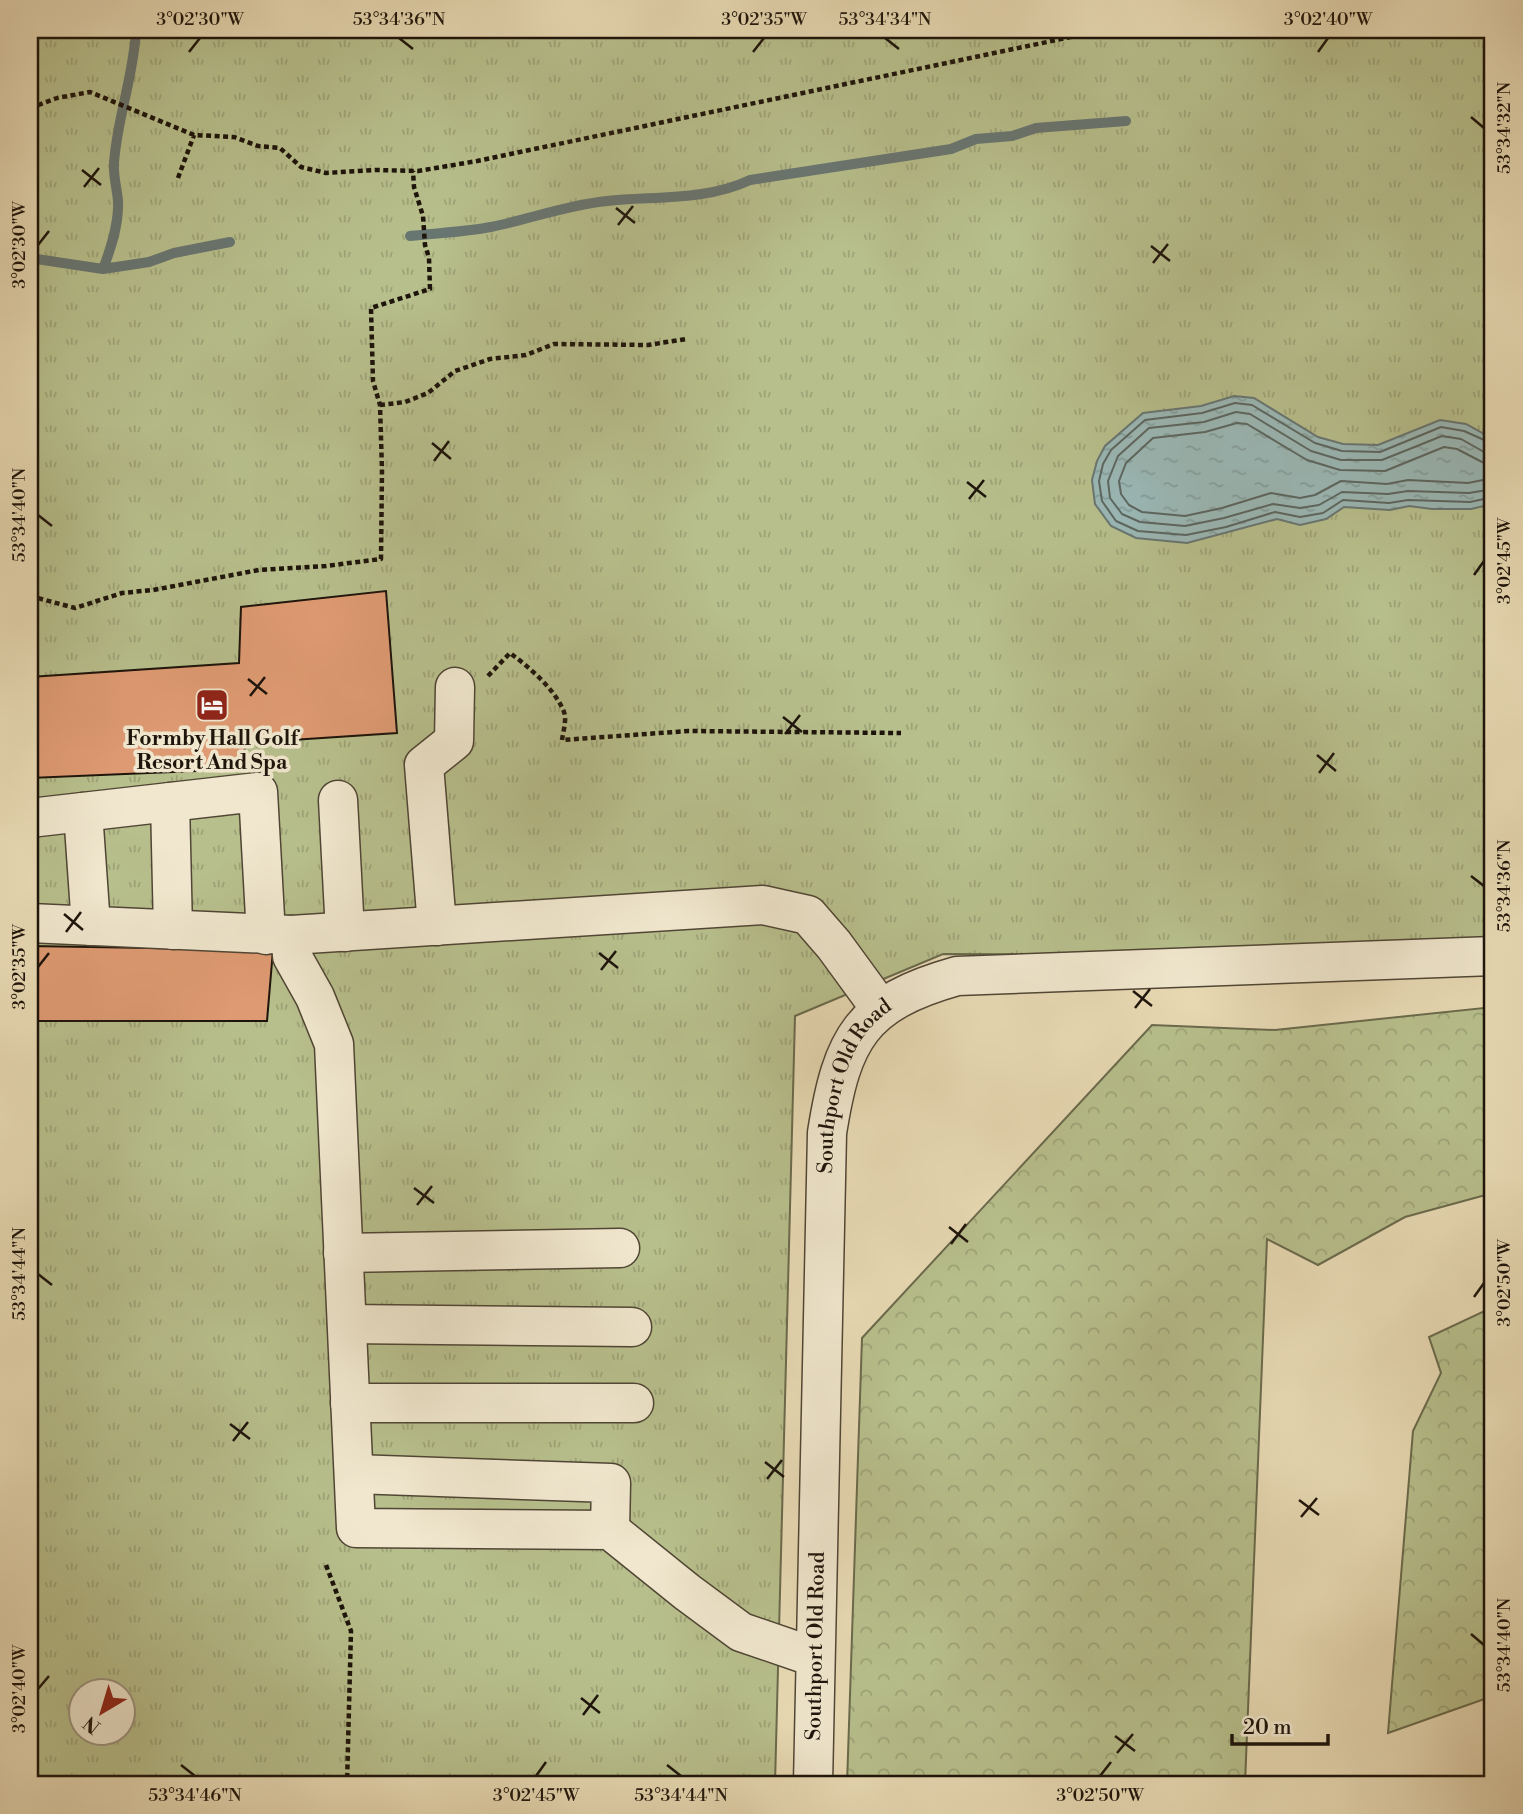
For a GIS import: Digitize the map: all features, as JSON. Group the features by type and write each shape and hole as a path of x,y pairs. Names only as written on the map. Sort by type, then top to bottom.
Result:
{"street":[{"path":"437,926 425,765 454,741 468,686"},
{"path":"30,818 258,792 278,935 315,997 334,1044 356,1528 610,1530 741,1632 814,1657"},
{"path":"338,800 345,932"},
{"path":"170,802 173,930"},
{"path":"83,812 91,926"},
{"path":"30,923 278,935 763,905 808,915 834,945 880,1008"},
{"name":"Southport Old Road","path":"813,1784 827,1133 839,1072 864,1024 880,1008 903,995 957,976 1493,956"},
{"path":"343,1253 620,1248"},
{"path":"347,1324 632,1328"},
{"path":"350,1404 634,1404"},
{"path":"354,1474 611,1483 610,1530"}],"path":[{"path":"30,108 57,98 90,92 194,135 234,137 258,146 280,148 301,167 326,173 413,171 477,161 1095,32"},
{"path":"178,178 194,135"},
{"path":"30,596 75,608 122,593 153,590 259,570 380,559 380,405 373,381 371,308 430,289 424,222 414,187 413,171"},
{"path":"380,405 405,402 428,393 455,371 490,359 526,355 554,344 648,345 686,339"},
{"path":"468,686 510,653 552,693 565,715 562,740 688,731 901,733"},
{"path":"326,1566 351,1631 347,1784"}],"green space":[{"path":"30,30 1493,30 1493,955 943,954 795,1016 775,1784 30,1784"},
{"path":"1493,1007 1493,1193 1405,1217 1318,1265 1267,1239 1245,1784 847,1784 862,1338 1152,1025 1275,1030"},
{"path":"1493,1307 1493,1696 1388,1733 1413,1431 1441,1373 1429,1337"}],"water":[{"path":"1234,396 1254,398 1318,437 1343,444 1378,445 1440,420 1466,424 1493,439 1493,504 1471,509 1409,506 1390,510 1344,507 1326,519 1300,525 1277,519 1187,543 1136,538 1111,526 1095,504 1092,480 1097,461 1105,446 1143,413 1201,406"}],"building":[{"name":"Formby Hall Golf Resort And Spa","path":"386,591 397,733 245,743 244,769 30,778 30,677 239,663 241,607"},
{"path":"30,946 273,950 267,1021 30,1021"}],"waterway":[{"path":"103,269 117,218 114,163 136,30"},
{"path":"410,236 491,227 592,203 698,195 750,180 951,149 976,139 1012,136 1036,128 1126,121"},
{"path":"30,258 103,269 149,262 174,253 230,242"}],"place":[{"name":"Formby Hall Golf Resort And Spa","path":"212,705"}]}
